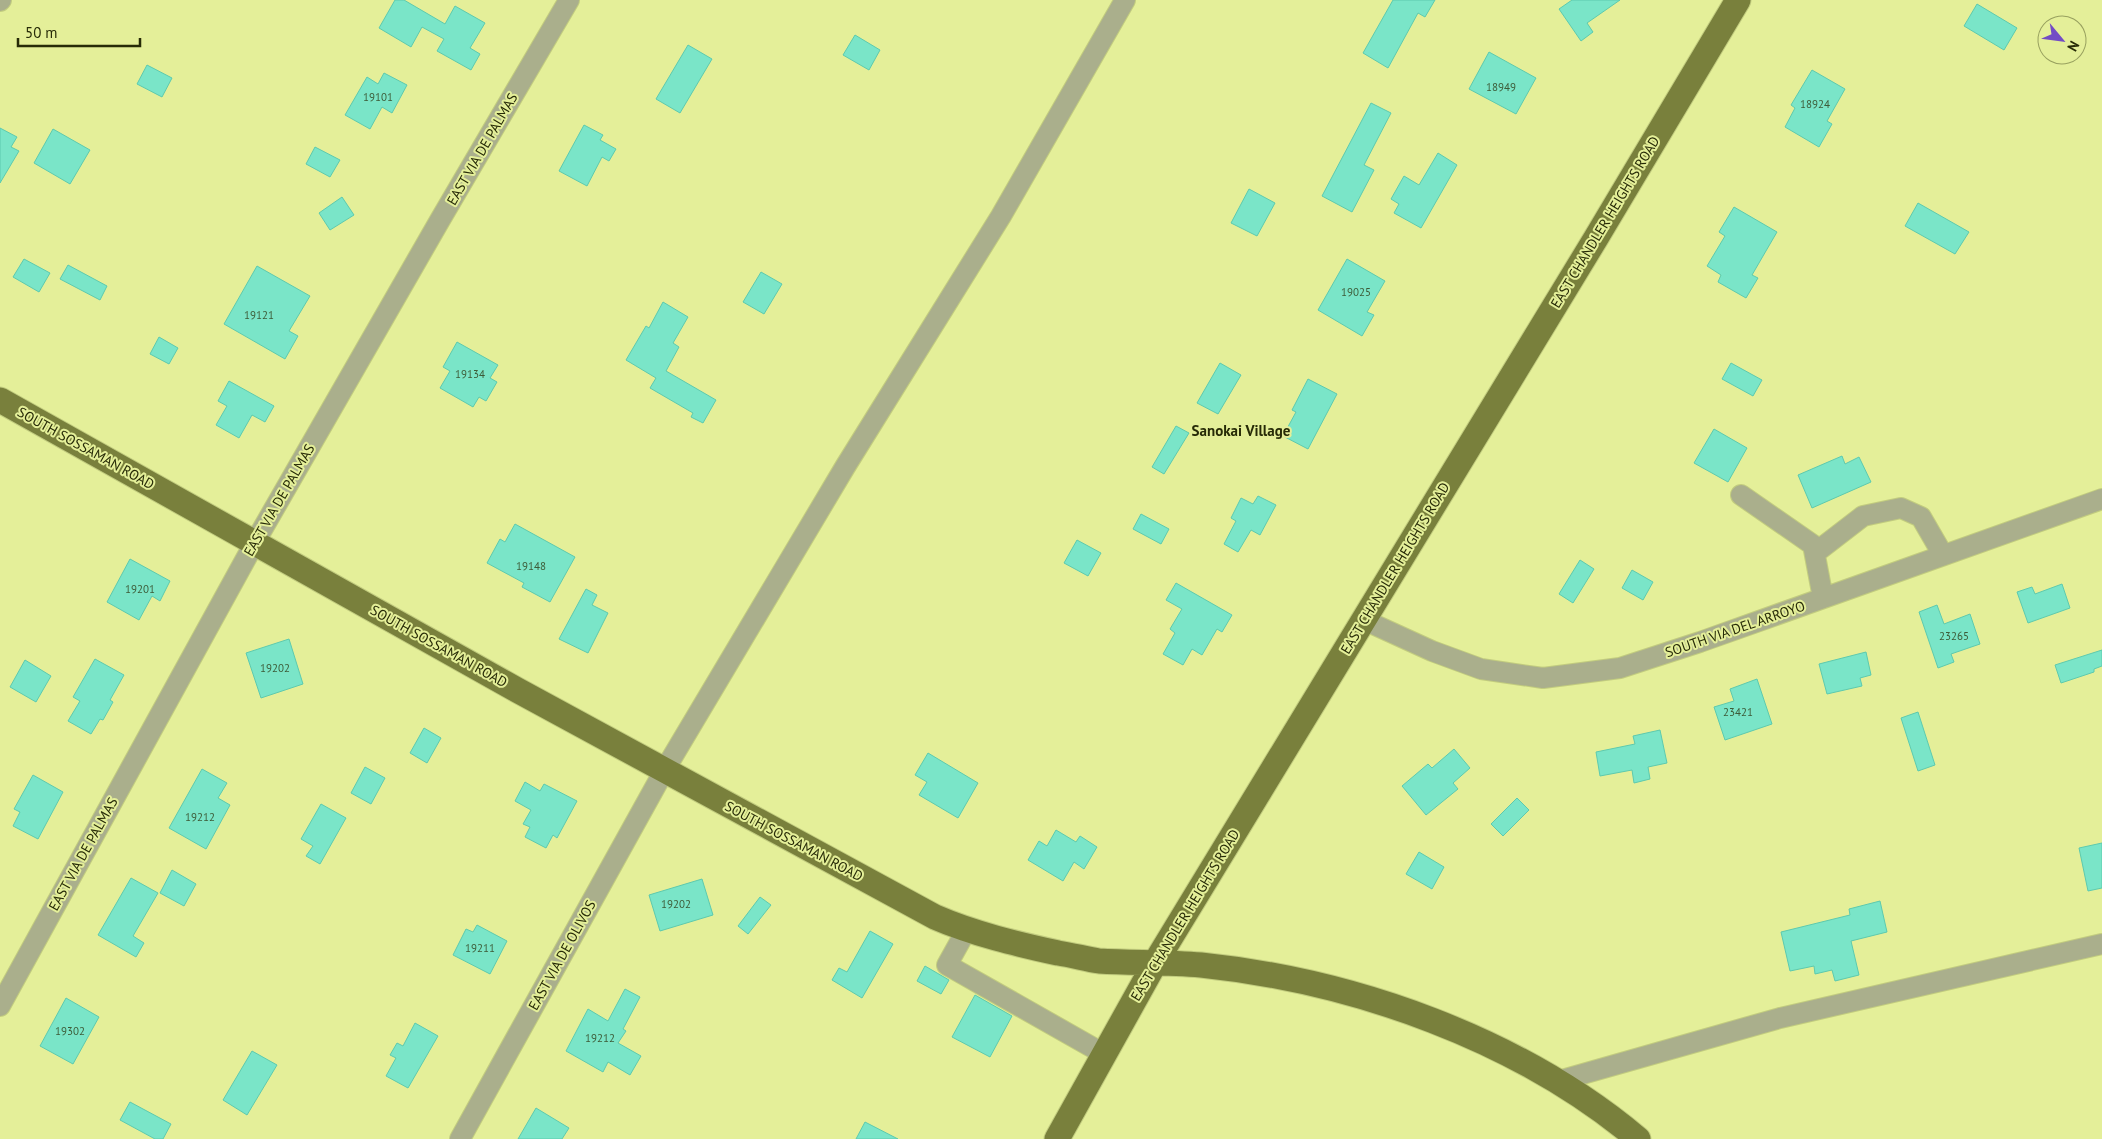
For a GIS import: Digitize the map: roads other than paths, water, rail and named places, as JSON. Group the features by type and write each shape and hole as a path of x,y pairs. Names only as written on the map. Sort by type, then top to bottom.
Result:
{"main road":[{"name":"EAST CHANDLER HEIGHTS ROAD","path":"1057,1139 1155,963 1738,0"},
{"name":"SOUTH SOSSAMAN ROAD","path":"0,400 664,771 935,917 967,929 1026,946 1098,960 1201,965 1277,977 1358,995 1432,1020 1501,1051 1558,1081 1611,1117 1638,1139"}],"street":[{"name":"EAST VIA DE PALMAS","path":"0,1006 255,542 569,0"},
{"name":"EAST VIA DE OLIVOS","path":"460,1139 664,771 845,467 1001,216 1125,0"},
{"path":"1741,495 1813,545 1823,598"},
{"name":"SOUTH VIA DEL ARROYO","path":"1364,620 1432,650 1482,669 1543,678 1620,668 1700,642 2102,499"},
{"path":"1815,553 1863,516 1901,508 1920,517 1943,556"},
{"path":"967,929 947,965 1104,1054"},
{"path":"1558,1081 1780,1018 2102,944"}],"district":[{"name":"Sanokai Village","path":"1241,431"}]}
